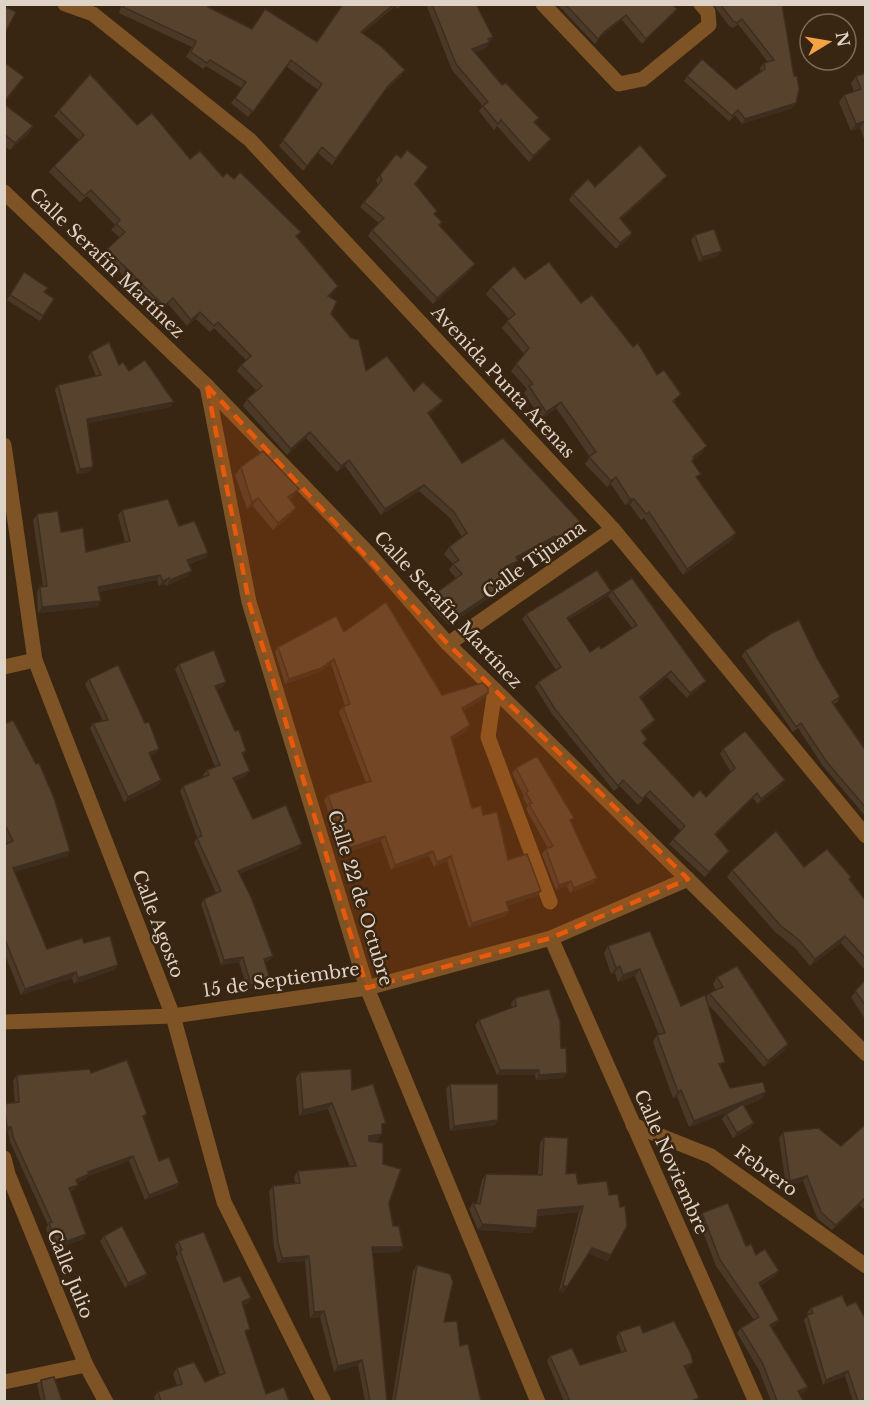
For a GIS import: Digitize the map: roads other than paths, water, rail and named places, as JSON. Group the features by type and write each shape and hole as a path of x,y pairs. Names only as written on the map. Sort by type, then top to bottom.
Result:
{"street":[{"name":"Avenida Punta Arenas","path":"65,4 93,14 250,140 614,529 866,836"},
{"path":"543,4 619,84 643,79 709,25 708,12 702,4"},
{"name":"Calle Serafín Martínez","path":"4,192 207,386 369,554 447,644 866,1054"},
{"name":"Calle 22 de Octubre","path":"207,386 249,602 367,988 538,1401"},
{"name":"Calle Agosto","path":"4,445 35,660 173,1016 224,1203 324,1401"},
{"name":"Calle Tijuana","path":"447,644 614,529"},
{"path":"4,668 35,660"},
{"path":"495,690 488,737 550,902"},
{"name":"15 de Septiembre","path":"4,1022 173,1016 367,988 551,938 688,879"},
{"name":"Calle Noviembre","path":"551,938 756,1401"},
{"name":"Febrero","path":"633,1125 711,1156 866,1266"},
{"name":"Calle Julio","path":"4,1158 8,1174 86,1365 106,1401"},
{"path":"4,1382 86,1365"}]}
